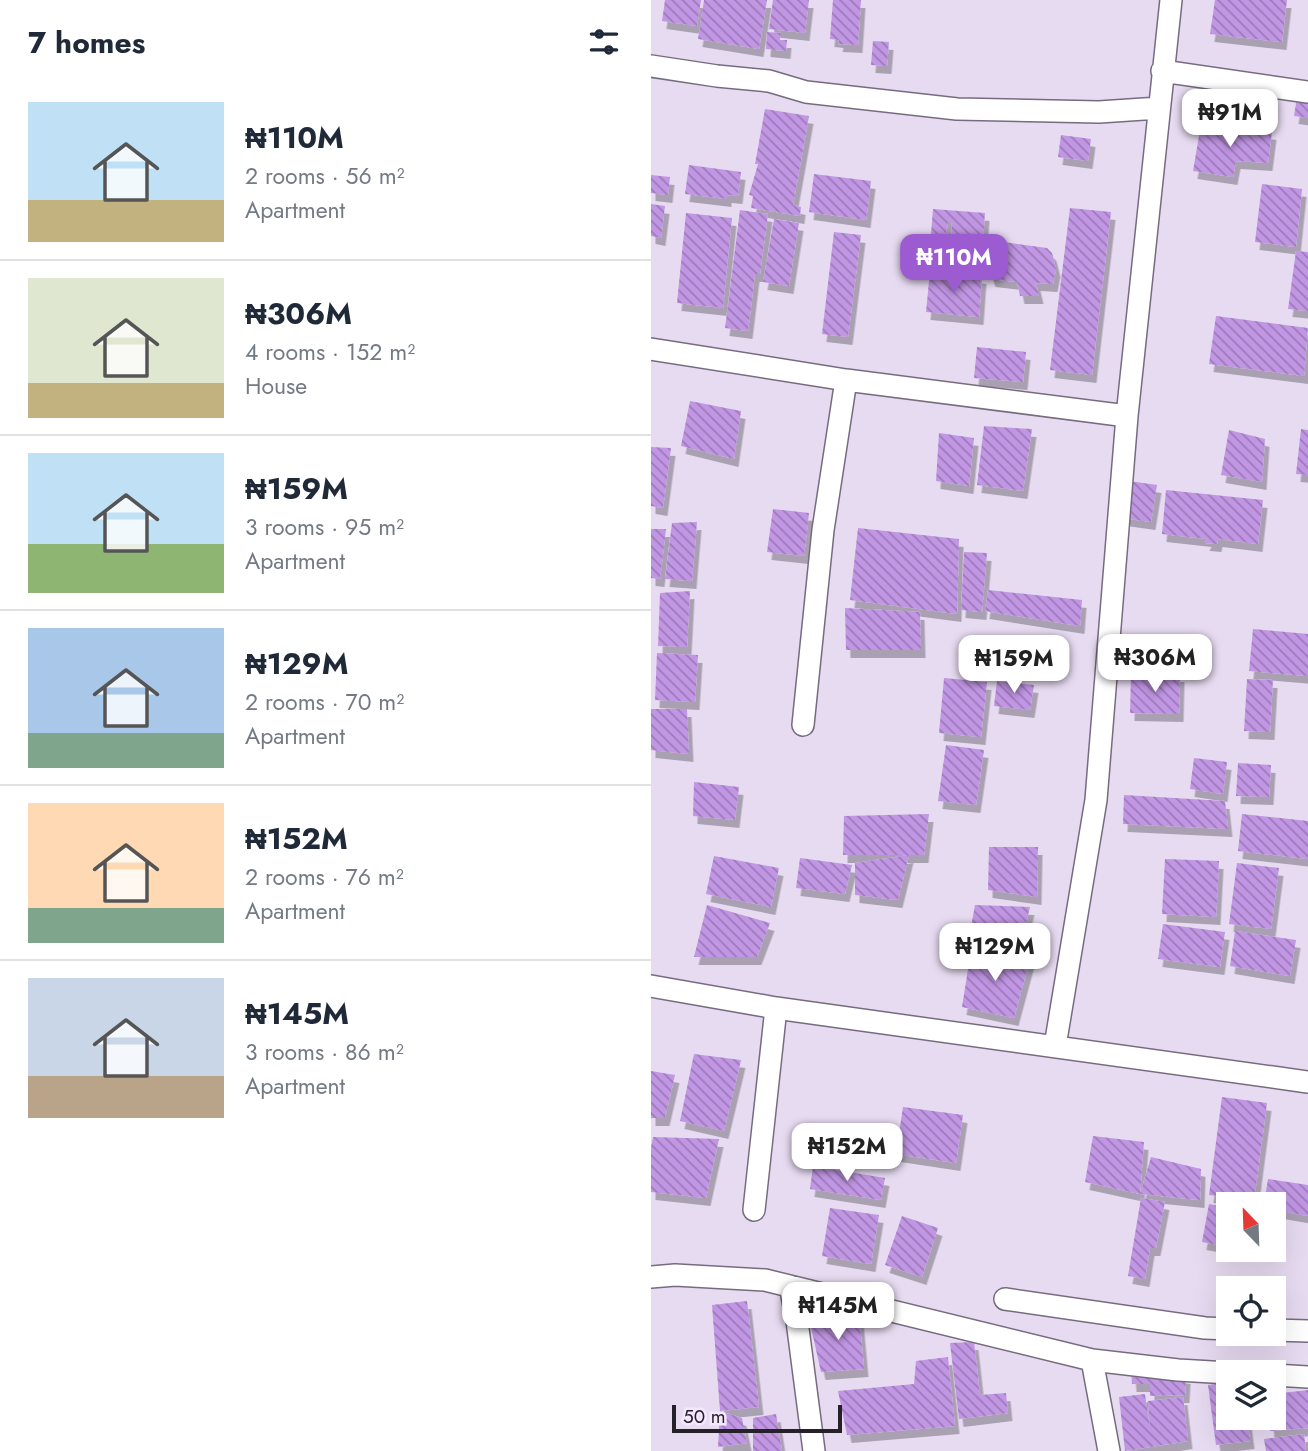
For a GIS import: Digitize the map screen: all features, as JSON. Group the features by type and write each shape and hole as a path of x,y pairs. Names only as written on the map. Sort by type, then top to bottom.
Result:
{"street":[{"path":"1055,1046 1097,800 1126,416 1171,0"},
{"path":"651,66 717,76 769,80 806,92 957,109 1099,112 1159,108"},
{"path":"1162,71 1308,92"},
{"path":"651,349 846,380 1126,416"},
{"path":"803,725 823,530 846,380"},
{"path":"651,986 776,1009 1308,1082"},
{"path":"754,1210 776,1009"},
{"path":"651,1277 675,1275 752,1279 1092,1360 1216,1372"},
{"path":"790,1286 814,1451"},
{"path":"1005,1299 1216,1328"},
{"path":"1286,1330 1308,1331"},
{"path":"1092,1360 1109,1451"},
{"path":"1286,1376 1308,1377"}],"building":[{"path":"665,0 701,0 697,26 662,21"},
{"path":"704,0 767,0 759,49 698,39"},
{"path":"773,0 809,0 805,33 769,29"},
{"path":"833,0 861,0 858,45 838,44 839,40 830,39"},
{"path":"1215,0 1287,0 1282,42 1210,34"},
{"path":"767,32 781,33 780,40 787,40 786,51 766,49"},
{"path":"873,41 889,42 887,66 871,65"},
{"path":"1236,91 1273,95 1271,112 1234,107"},
{"path":"1189,92 1215,95 1213,110 1202,109 1201,119 1185,117"},
{"path":"1297,97 1308,99 1308,118 1294,116"},
{"path":"765,109 809,116 793,205 801,207 800,216 751,208 753,196 749,195 758,164 755,164"},
{"path":"1201,124 1272,132 1268,163 1236,161 1233,177 1193,171"},
{"path":"1061,135 1091,139 1088,161 1058,157"},
{"path":"689,165 741,172 738,196 727,195 727,199 685,194"},
{"path":"814,174 871,181 866,220 809,212"},
{"path":"651,175 670,177 668,195 651,193"},
{"path":"1262,184 1302,189 1296,247 1255,242"},
{"path":"651,204 665,206 661,238 651,236"},
{"path":"1070,208 1111,212 1092,375 1050,370"},
{"path":"933,209 985,213 983,239 951,237 952,222 948,222 946,235 931,234"},
{"path":"740,210 768,214 760,274 755,274 748,331 725,328"},
{"path":"686,213 732,218 723,308 677,303"},
{"path":"774,219 799,223 789,286 763,282"},
{"path":"834,232 861,235 848,337 822,334"},
{"path":"989,240 1047,248 1052,253 1056,269 1053,284 1036,283 1039,296 1020,296 1017,282 991,279 987,266"},
{"path":"1296,251 1308,252 1308,311 1288,309"},
{"path":"930,271 982,276 979,317 926,312"},
{"path":"1216,316 1308,328 1304,376 1209,364"},
{"path":"977,347 1026,352 1023,382 974,378"},
{"path":"690,401 741,411 734,459 681,446"},
{"path":"984,426 1032,429 1023,491 977,485"},
{"path":"1301,429 1308,430 1308,475 1296,474"},
{"path":"1229,430 1265,439 1262,482 1221,475"},
{"path":"939,433 974,438 969,486 936,481"},
{"path":"651,447 671,448 663,508 651,506"},
{"path":"1129,481 1157,485 1151,522 1122,518"},
{"path":"1166,490 1263,500 1258,544 1218,539 1217,544 1205,543 1207,539 1162,534"},
{"path":"773,509 809,513 804,556 767,552"},
{"path":"697,522 692,581 665,579 672,523"},
{"path":"858,528 959,539 957,614 850,600"},
{"path":"651,529 666,529 660,579 651,578"},
{"path":"964,552 987,553 982,612 961,610"},
{"path":"988,590 1082,600 1080,626 985,611"},
{"path":"690,591 687,647 658,646 660,593"},
{"path":"845,608 920,612 921,650 846,650"},
{"path":"1253,629 1308,634 1308,676 1249,671"},
{"path":"657,653 698,655 695,702 655,700"},
{"path":"1131,673 1180,674 1179,714 1130,713"},
{"path":"944,678 987,682 981,737 939,733"},
{"path":"1247,679 1273,680 1270,732 1244,731"},
{"path":"997,681 1034,685 1030,710 994,706"},
{"path":"651,709 687,709 689,754 651,750"},
{"path":"946,745 984,750 976,805 938,801"},
{"path":"1194,758 1227,762 1223,794 1190,789"},
{"path":"1238,763 1271,765 1269,797 1236,796"},
{"path":"694,782 739,787 735,820 693,816"},
{"path":"1124,795 1225,801 1228,829 1123,824"},
{"path":"929,814 924,855 843,855 844,816"},
{"path":"1242,814 1308,821 1308,859 1238,851"},
{"path":"989,847 1038,847 1037,897 988,890"},
{"path":"909,855 898,900 855,895 855,863"},
{"path":"714,856 779,868 771,907 706,894"},
{"path":"800,858 852,865 845,894 796,888"},
{"path":"1165,859 1219,861 1216,917 1162,914"},
{"path":"1237,863 1279,868 1271,929 1229,924"},
{"path":"707,905 770,923 757,957 694,957"},
{"path":"975,905 1030,907 1023,936 970,932"},
{"path":"1163,924 1225,932 1220,967 1158,959"},
{"path":"1235,931 1296,940 1290,976 1230,966"},
{"path":"971,950 1030,959 1014,1018 962,1007"},
{"path":"694,1054 741,1060 724,1131 680,1121"},
{"path":"651,1071 675,1075 665,1118 651,1118"},
{"path":"1222,1097 1267,1103 1255,1192 1216,1192 1216,1196 1209,1195"},
{"path":"903,1107 963,1115 956,1163 896,1154"},
{"path":"1093,1136 1144,1142 1140,1194 1085,1182"},
{"path":"653,1137 719,1139 706,1198 651,1192"},
{"path":"1151,1157 1201,1169 1200,1200 1140,1194"},
{"path":"813,1166 885,1178 881,1200 810,1189"},
{"path":"1268,1179 1308,1185 1308,1216 1286,1212 1286,1192 1266,1192"},
{"path":"1141,1198 1165,1202 1156,1248 1150,1248 1145,1279 1128,1276"},
{"path":"1209,1204 1216,1205 1216,1245 1202,1242"},
{"path":"830,1208 879,1215 871,1264 822,1256"},
{"path":"902,1216 938,1228 922,1277 885,1265"},
{"path":"747,1301 759,1407 720,1411 712,1305"},
{"path":"808,1314 859,1314 864,1369 821,1372"},
{"path":"974,1342 980,1395 1006,1393 1008,1413 959,1419 950,1343"},
{"path":"948,1357 955,1426 847,1435 838,1391 914,1384 916,1361"},
{"path":"1131,1369 1186,1376 1185,1395 1150,1396 1150,1384 1132,1384"},
{"path":"1216,1384 1216,1430 1249,1430 1250,1441 1216,1445 1208,1385"},
{"path":"1308,1390 1308,1428 1286,1430 1286,1393"},
{"path":"1145,1394 1150,1429 1148,1401 1183,1397 1188,1441 1125,1451 1119,1397"},
{"path":"720,1411 742,1418 747,1443 718,1447"},
{"path":"776,1414 782,1451 753,1451 753,1418"},
{"path":"1304,1434 1306,1451 1266,1451 1264,1439"}]}
